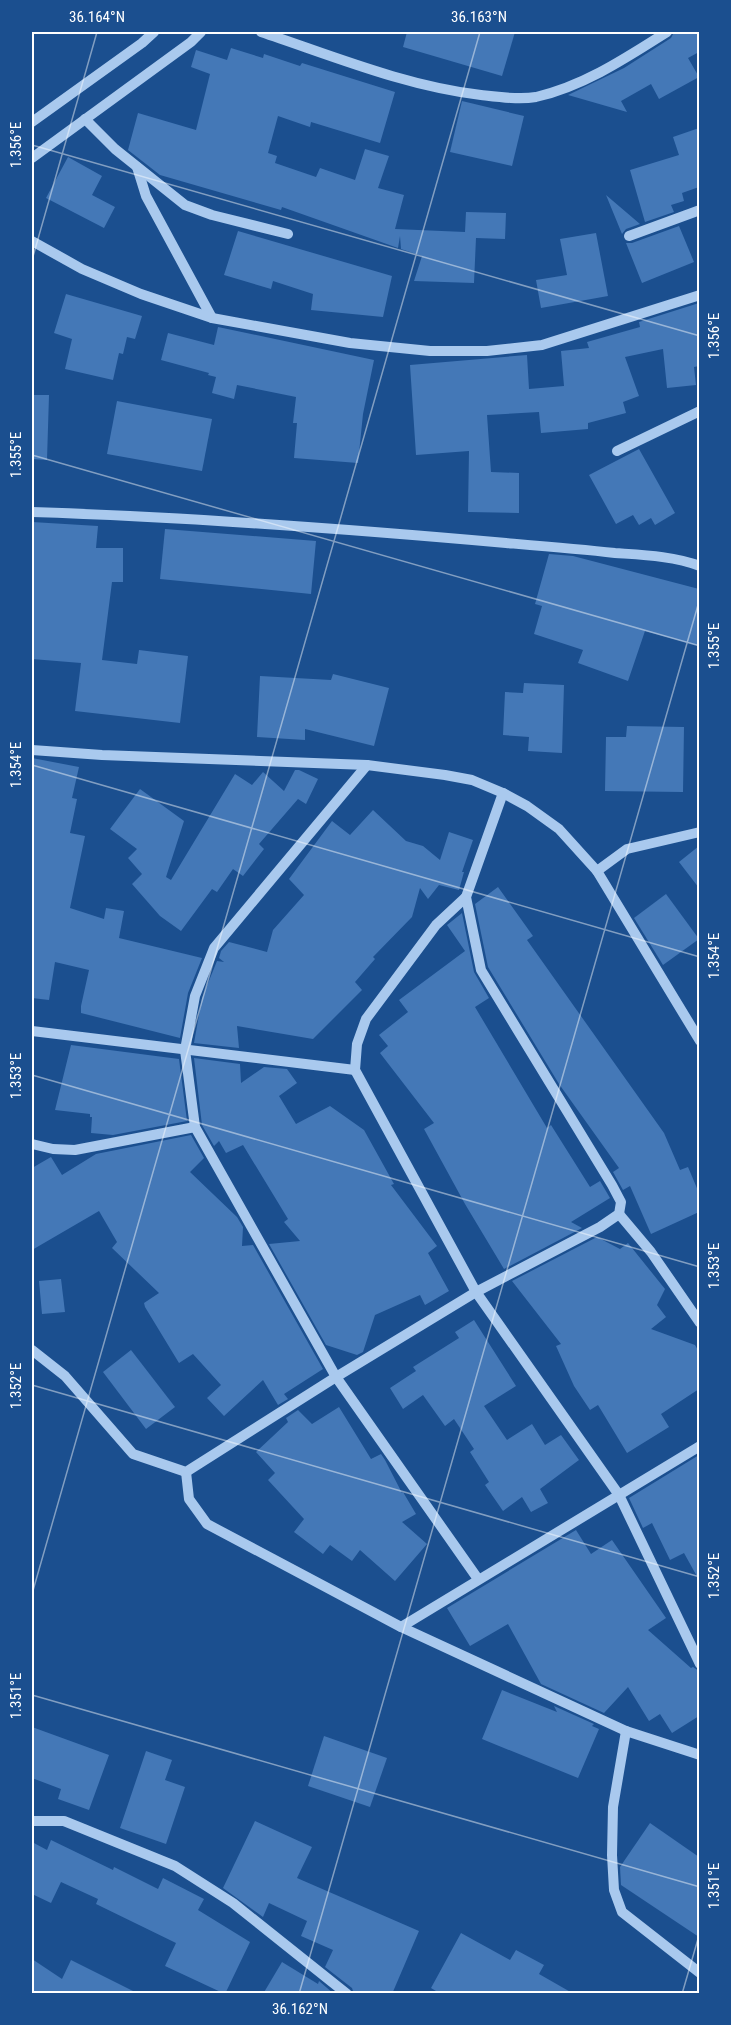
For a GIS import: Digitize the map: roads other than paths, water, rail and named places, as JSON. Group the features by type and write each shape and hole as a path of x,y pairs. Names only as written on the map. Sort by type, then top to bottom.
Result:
{"street":[{"path":"32,122 154,32"},
{"path":"32,158 191,42 201,32"},
{"path":"261,32 409,82 486,96 534,97 612,67 667,32"},
{"path":"86,119 115,149 185,205 212,215 288,234"},
{"path":"137,167 146,196 212,318"},
{"path":"629,236 699,210"},
{"path":"32,241 82,270 141,294 212,318 350,343 430,351 487,351 542,345 699,295"},
{"path":"617,451 699,411"},
{"path":"32,512 266,523 696,562"},
{"path":"32,750 102,755 366,765 472,780 503,793 527,806 559,829 597,871 699,1041"},
{"path":"366,765 214,948 195,996 185,1050 195,1127 336,1377 478,1579"},
{"path":"503,793 466,897 436,925 366,1019 357,1044 355,1070 476,1292 620,1495 699,1664"},
{"path":"597,871 627,849 699,831"},
{"path":"186,1472 476,1292 600,1227 619,1214 621,1202 612,1185 481,970 466,897"},
{"path":"32,1031 355,1070"},
{"path":"32,1144 53,1149 75,1150 195,1127"},
{"path":"619,1214 651,1252 699,1323"},
{"path":"32,1350 65,1376 132,1454 186,1472"},
{"path":"401,1627 699,1446"},
{"path":"186,1472 189,1499 207,1524 401,1627 626,1731 699,1755"},
{"path":"626,1731 613,1807 614,1890 622,1912 699,1973"},
{"path":"32,1821 64,1821 175,1866 234,1903 347,1994"}]}
